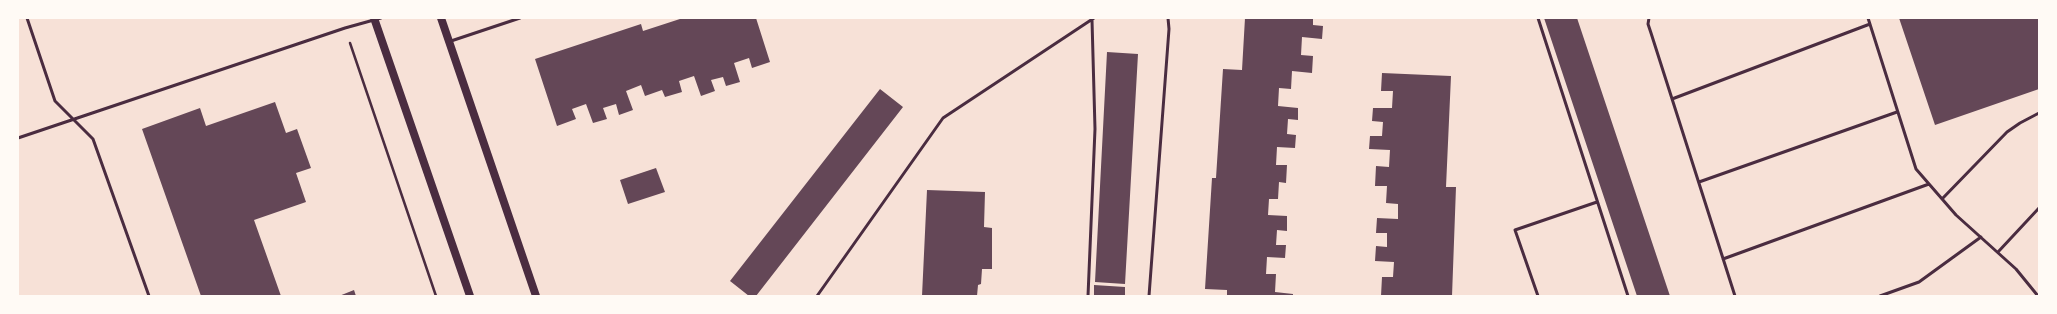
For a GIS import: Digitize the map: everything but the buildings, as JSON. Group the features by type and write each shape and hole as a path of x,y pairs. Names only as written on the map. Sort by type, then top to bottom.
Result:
{"main road":[{"path":"441,18 536,296"},
{"path":"377,19 470,296"}],"lane":[{"path":"27,18 55,101 93,139 149,296"},
{"path":"449,42 520,18"},
{"path":"1149,296 1170,29 1168,18"},
{"path":"1538,18 1628,296"},
{"path":"1649,18 1648,24 1735,296"},
{"path":"1868,18 1916,169 1942,199 2016,269 2038,296"},
{"path":"18,138 345,28 377,19"},
{"path":"817,296 943,118 1093,19"},
{"path":"1088,296 1095,129 1093,19"},
{"path":"1672,99 1870,24"},
{"path":"1699,182 1897,112"},
{"path":"1942,199 2007,132 2039,113"},
{"path":"1723,259 1929,184"},
{"path":"1538,296 1515,230 1597,202"},
{"path":"1998,252 2039,208"},
{"path":"1880,296 1919,282 1981,237"}],"path":[{"path":"345,28 436,296"}]}
